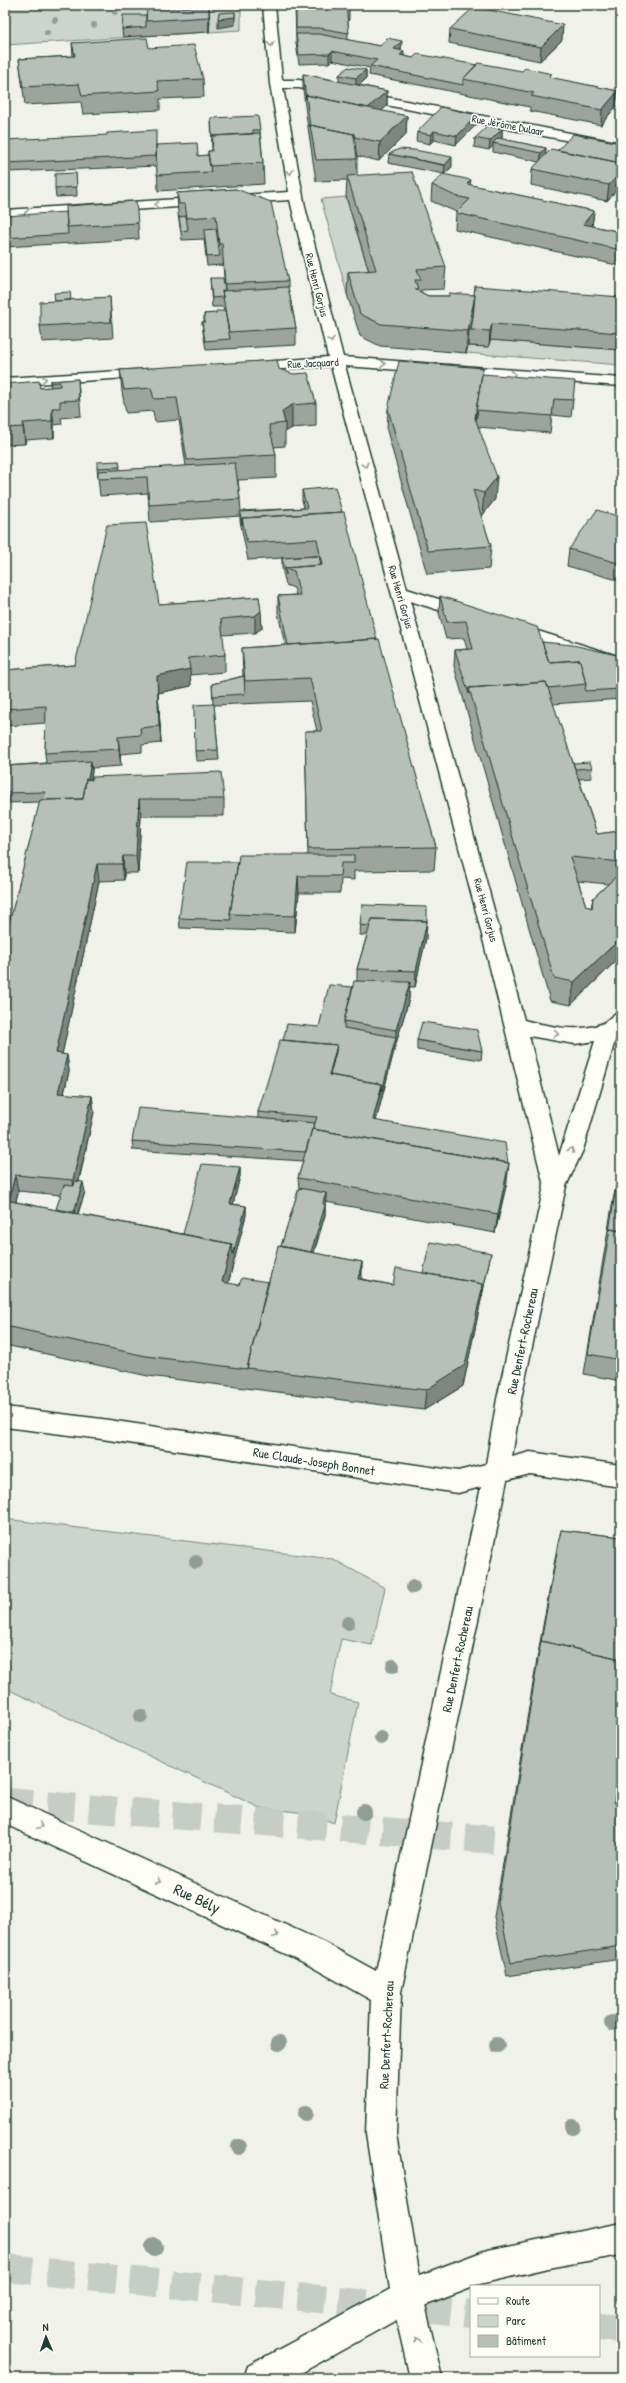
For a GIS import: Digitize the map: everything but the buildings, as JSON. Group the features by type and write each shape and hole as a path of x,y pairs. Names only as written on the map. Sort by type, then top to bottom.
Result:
{"street":[{"name":"Rue Henri Gorjus","path":"269,5 269,24 276,84 294,196 336,361 518,1026 555,1186"},
{"name":"Rue Jérôme Dulaar","path":"276,84 299,84 621,147"},
{"path":"5,214 294,196"},
{"name":"Rue Jacquard","path":"233,368 336,361 621,382"},
{"path":"5,382 170,372"},
{"path":"400,592 621,663"},
{"name":"Rue Denfert-Rochereau","path":"518,1026 542,1032 575,1036 614,1024"},
{"name":"Rue Denfert-Rochereau","path":"426,2378 407,2296 381,2134 386,1992 497,1471 509,1399 555,1186 572,1150 614,1024"},
{"name":"Rue Claude-Joseph Bonnet","path":"5,1417 110,1430 458,1482 530,1463 621,1476"},
{"name":"Rue Bély","path":"5,1810 315,1953 386,1992"},
{"path":"260,2378 407,2296 487,2266 553,2250 621,2239"}],"green space":[{"path":"5,5 241,5 241,30 5,45"},
{"path":"346,197 375,292 347,294 321,199"},
{"path":"490,340 621,350 621,365 466,353 467,346 489,347"},
{"path":"5,1519 333,1559 385,1588 372,1645 341,1639 330,1695 358,1702 334,1823 307,1813 260,1808 5,1688"}],"tunnel":[{"path":"5,1802 536,1843"},
{"path":"5,2268 470,2314"},
{"path":"600,2327 621,2329"}]}
